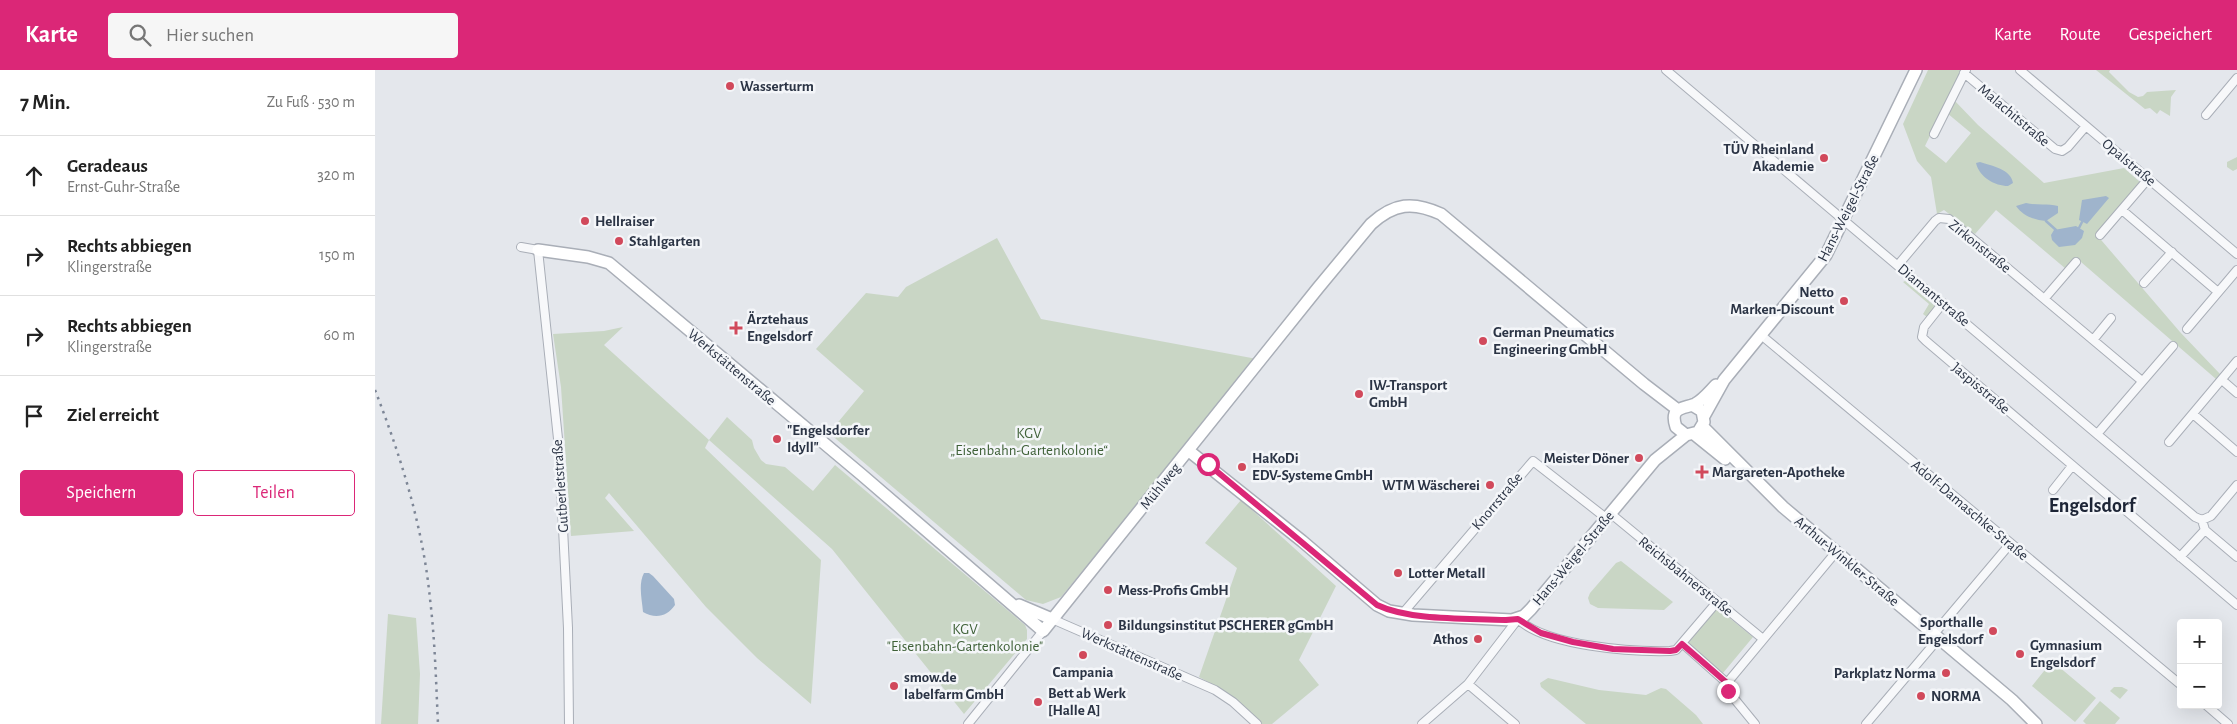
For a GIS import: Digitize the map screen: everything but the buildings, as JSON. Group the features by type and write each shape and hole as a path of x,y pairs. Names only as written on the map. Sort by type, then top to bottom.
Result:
{"street":[{"name":"Diamantstraße","path":"1666,70 2195,518 2202,520"},
{"name":"Hans-Weigel-Straße","path":"1703,421 1724,380 1820,264 1844,220 1916,70"},
{"name":"Opalstraße","path":"2020,70 2237,254"},
{"name":"Malachitstraße","path":"1934,134 1965,71 2055,149 2062,151 2068,148 2086,126"},
{"path":"2206,116 2237,78"},
{"path":"2100,235 2149,179"},
{"name":"Mühlweg","path":"967,724 1189,451 1279,335 1381,215 1393,209 1409,205 1423,206 1441,214 1644,384 1678,410"},
{"path":"2122,210 2218,292"},
{"name":"Zirkonstraße","path":"1898,265 1935,221 1939,218 1949,219 2142,381"},
{"path":"521,247 538,250"},
{"name":"Werkstättenstraße","path":"538,250 588,257 609,263 1002,594 1043,631"},
{"name":"Gutberletstraße","path":"538,250 559,448 568,628 569,724"},
{"path":"2144,283 2172,252"},
{"path":"2045,298 2076,262"},
{"path":"2187,329 2237,270"},
{"name":"Jaspisstraße","path":"1943,303 1923,327 1922,337 2237,605"},
{"path":"2093,340 2111,318"},
{"name":"Adolf-Damaschke-Straße","path":"1761,335 2010,544 2177,681"},
{"path":"2098,434 2173,346"},
{"path":"2169,442 2237,362"},
{"name":"Hans-Weigel-Straße","path":"1692,405 1724,380"},
{"path":"2222,380 2237,392"},
{"path":"1686,405 1692,405 1700,410 1703,421 1690,435 1679,431 1675,424 1674,416 1678,410 1686,405"},
{"path":"2193,414 2237,452"},
{"name":"Arthur-Winkler-Straße","path":"1703,421 1709,435 1745,468 1771,496"},
{"name":"Hans-Weigel-Straße","path":"1422,724 1468,684 1518,619 1531,609 1661,454 1674,430 1675,424"},
{"name":"Hans-Weigel-Straße","path":"1661,454 1690,435"},
{"name":"Arthur-Winkler-Straße","path":"1690,435 1771,496 2012,700 2036,724"},
{"path":"1189,451 1302,541 1377,605 1389,611 1506,620 1518,619 1541,633 1573,642 1613,649 1670,651 1676,650 1682,644 1717,602"},
{"name":"Knorrstraße","path":"1403,613 1533,460 1608,516"},
{"path":"2053,490 2072,466"},
{"path":"2237,485 2211,516 2202,520 2205,530 2237,557"},
{"name":"Reichsbahnerstraße","path":"1608,516 1763,639"},
{"path":"2180,558 2205,530"},
{"path":"1866,724 2010,544"},
{"path":"2230,551 2237,545"},
{"path":"1727,683 1836,552"},
{"name":"Werkstättenstraße","path":"1002,594 1021,606 1215,690 1233,702 1257,724"},
{"path":"1682,644 1727,683 1728,691 1755,724"},
{"path":"1468,684 1515,724"},
{"path":"2211,709 2229,724"}],"green space":[{"path":"1928,70 1962,70 1925,146 1946,163 1971,133 1947,113 1954,100 1978,125 2044,183 2124,168 2140,182 2096,234 2180,332 2220,374 2216,379 2081,262 2074,260 2066,269 1996,210 1975,234 1944,210 1937,214 1931,177 1917,161 1903,124"},
{"path":"2096,70 2110,70 2109,72 2129,92 2138,97 2143,96 2147,92 2176,90 2171,97 2170,116 2160,110 2157,114 2150,108 2145,109"},
{"path":"2237,157 2237,169 2233,171 2227,167 2227,162"},
{"name":"KGV „Eisenbahn-Gartenkolonie“","path":"997,238 1041,319 1257,359 1061,597 1043,604 1026,600 829,433 864,391 816,349 866,293 898,297 906,287"},
{"path":"1905,281 1935,306 1927,317 1923,314 1929,304 1903,282"},
{"path":"623,327 604,345 709,440 705,448 821,560 811,704 757,658 706,607 609,493 605,498 634,531 571,536 561,387 553,334 604,331"},
{"name":"KGV \"Eisenbahn-Gartenkolonie\"","path":"727,417 752,440 761,460 766,464 785,467 813,491 835,465 1025,625 1027,639 964,714 832,549 709,440"},
{"path":"1241,500 1336,586 1299,660 1319,685 1272,724 1262,724 1221,689 1199,677 1237,568 1205,543"},
{"path":"1621,561 1673,602 1664,610 1598,608 1590,604 1588,598 1590,593 1616,563"},
{"path":"1716,607 1753,637 1723,673 1686,643"},
{"path":"388,614 416,618 420,674 418,724 381,724"},
{"path":"2052,661 2096,698 2075,722 2032,686"},
{"path":"1548,678 1599,690 1646,695 1661,688 1666,689 1696,715 1703,724 1586,724 1541,687 1540,683"},
{"path":"2114,687 2122,687 2128,690 2120,699 2110,691"},
{"path":"2100,701 2120,718 2115,724 2086,724 2083,721"}],"water":[{"path":"1980,162 2005,171 2009,174 2013,183 2003,186 1988,180 1978,168 1976,163"},
{"path":"2106,196 2109,198 2087,224 2079,220 2082,200"},
{"path":"2026,203 2058,206 2058,213 2046,221 2033,218 2025,215 2016,206"},
{"path":"2076,226 2084,231 2082,238 2075,245 2059,247 2052,240 2051,235 2054,230"},
{"path":"644,573 649,573 653,576 674,599 675,605 672,609 661,616 652,616 643,612 641,587"}],"waterway":[{"path":"2046,221 2056,230"},
{"path":"2079,228 2082,222"}],"railway":[{"path":"375,390 394,441 410,493 422,545 433,630 438,724"}],"place":[{"name":"Wasserturm","path":"730,86"},
{"name":"TÜV Rheinland Akademie","path":"1824,158"},
{"name":"Hellraiser","path":"585,221"},
{"name":"Stahlgarten","path":"619,241"},
{"name":"Netto Marken-Discount","path":"1844,301"},
{"name":"Ärztehaus Engelsdorf","path":"736,328"},
{"name":"German Pneumatics Engineering GmbH","path":"1483,341"},
{"name":"IW-Transport GmbH","path":"1359,394"},
{"name":"\"Engelsdorfer Idyll\"","path":"777,439"},
{"name":"Meister Döner","path":"1639,458"},
{"name":"HaKoDi EDV-Systeme GmbH","path":"1242,467"},
{"name":"Margareten-Apotheke","path":"1702,472"},
{"name":"WTM Wäscherei","path":"1490,485"},
{"name":"Lotter Metall","path":"1398,573"},
{"name":"Mess-Profis GmbH","path":"1108,590"},
{"name":"Bildungsinstitut PSCHERER gGmbH","path":"1108,625"},
{"name":"Sporthalle Engelsdorf","path":"1993,631"},
{"name":"Athos","path":"1478,639"},
{"name":"Gymnasium Engelsdorf","path":"2020,654"},
{"name":"Campania","path":"1083,655"},
{"name":"Parkplatz Norma","path":"1946,673"},
{"name":"smow.de labelfarm GmbH","path":"894,686"},
{"name":"NORMA","path":"1921,696"},
{"name":"Bett ab Werk [Halle A]","path":"1038,702"}],"district":[{"name":"Engelsdorf","path":"2092,505"}],"route":[{"path":"1208,464 1377,605 1389,611 1420,615 1518,619 1523,624 1541,633 1573,642 1613,649 1670,651 1676,650 1682,644 1727,683 1728,691"}]}
